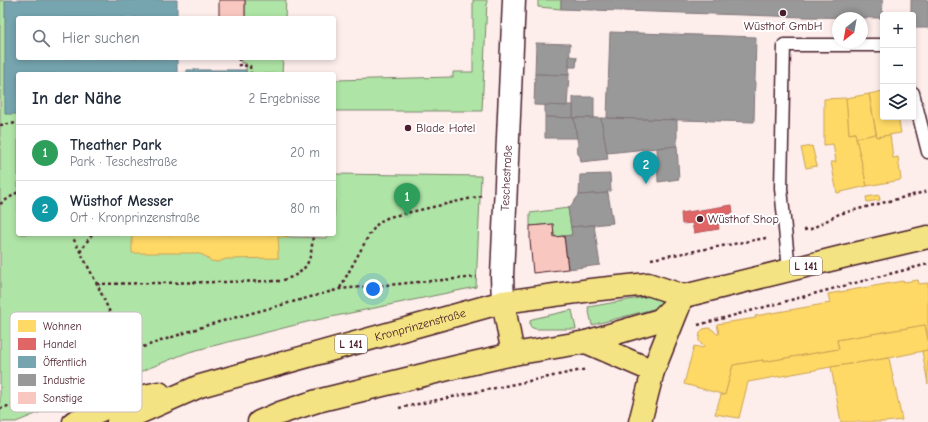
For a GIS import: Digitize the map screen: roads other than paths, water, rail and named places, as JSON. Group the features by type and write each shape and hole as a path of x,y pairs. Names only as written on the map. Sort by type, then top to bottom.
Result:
{"main road":[{"name":"L 141","path":"684,296 928,237"},
{"name":"Kronprinzenstraße","path":"142,411 200,386 502,302 648,284 684,296"},
{"path":"259,422 281,418 318,402 456,367 513,354 586,342 660,320 684,296"},
{"path":"640,422 653,371 684,296"},
{"name":"Teschestraße","path":"502,302 513,354"},
{"path":"586,342 653,371"},
{"path":"142,397 200,386"},
{"path":"74,422 98,412"},
{"name":"Kronprinzenstraße","path":"118,422 141,412"}],"street":[{"name":"Teschestraße","path":"502,302 514,0"}],"lane":[{"path":"790,270 782,188 784,45 880,45"},
{"path":"916,105 928,152"}],"place":[{"name":"Wüsthof GmbH","path":"783,13"},
{"name":"Blade Hotel","path":"408,128"},
{"name":"Wüsthof Messer","path":"646,184"},
{"name":"Theather Park","path":"407,216"},
{"name":"Wüsthof Shop","path":"700,219"}]}
